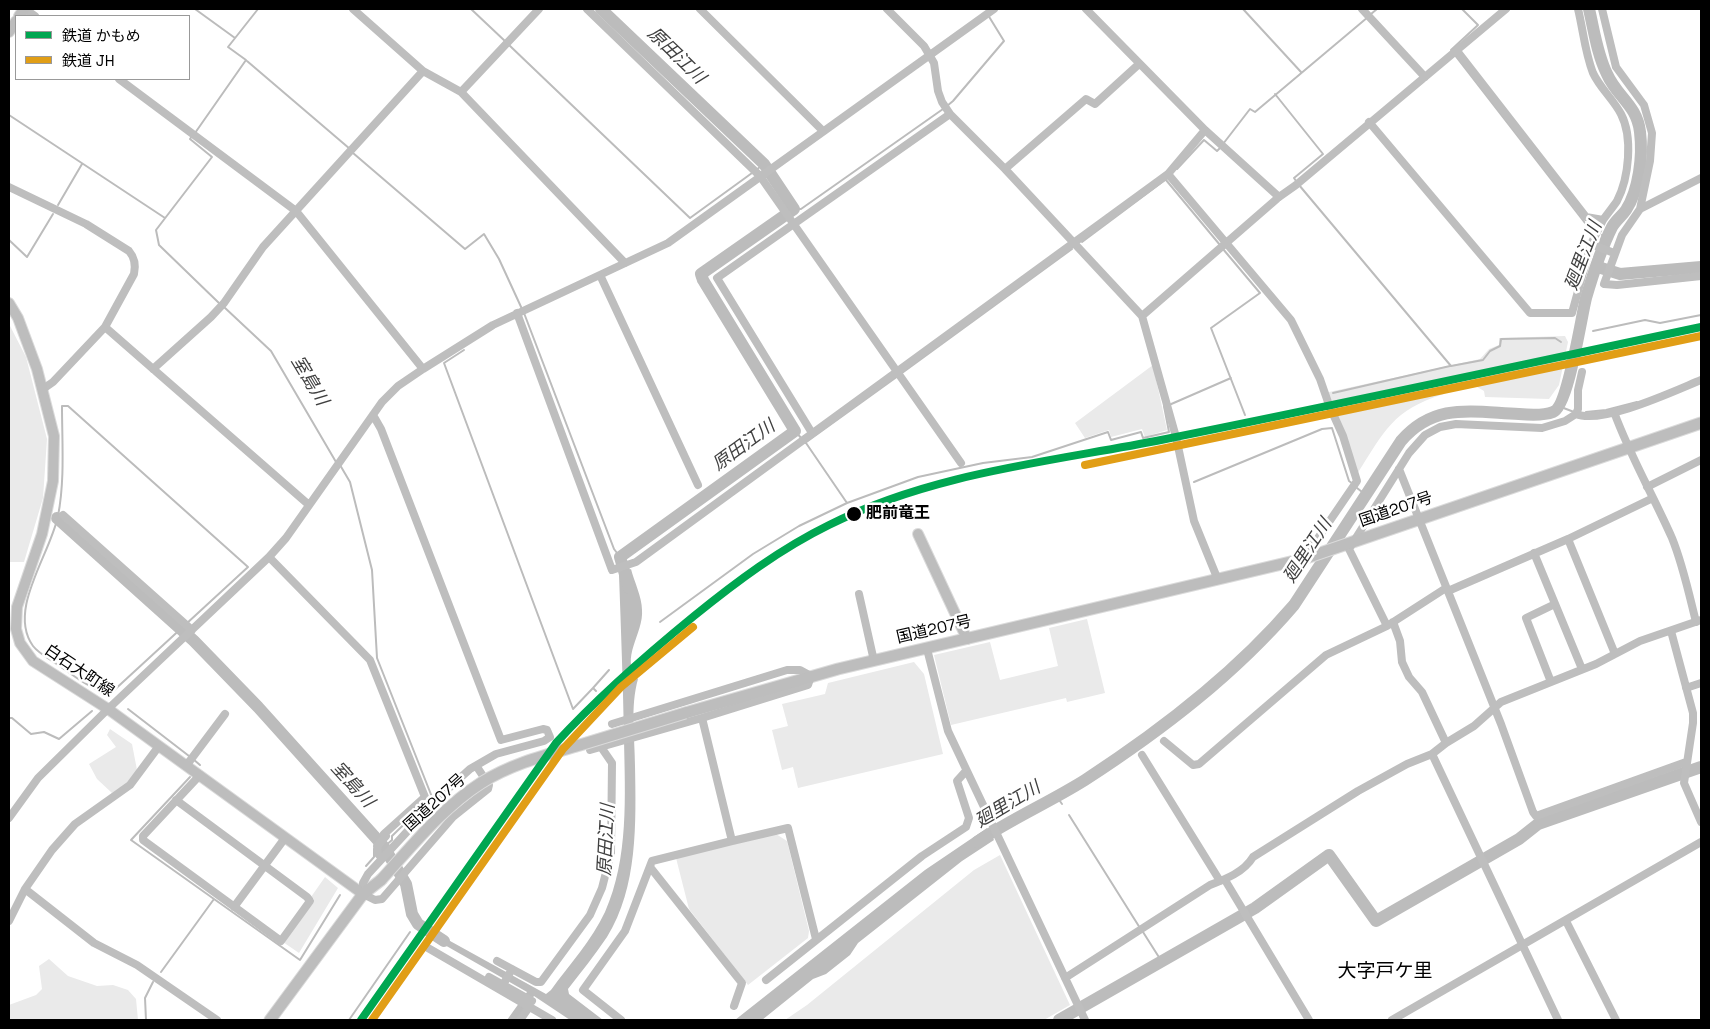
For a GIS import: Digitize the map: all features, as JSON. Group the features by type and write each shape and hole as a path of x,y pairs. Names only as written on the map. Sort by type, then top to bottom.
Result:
{"highway":[{"name":"国道207号","path":"270,1020 363,894 381,880 450,807 481,784 508,769 544,756 811,676 1303,559 1701,423"}],"main road":[{"name":"白石大町線","path":"9,303 18,318 43,389 54,436 54,481 42,534 16,607 16,629 20,644 33,660 108,709 159,746 190,761 200,775 363,894"},
{"path":"918,534 967,639"}],"street":[{"path":"353,9 423,71 461,92 625,263"},
{"path":"461,92 539,9"},
{"path":"587,9 757,172 961,463"},
{"path":"700,9 822,130"},
{"path":"887,9 924,46 929,54 934,63 938,91 942,102 949,112 1005,169 1142,316 1176,437 1194,521 1218,580"},
{"path":"1086,9 1206,130 1279,197"},
{"path":"1142,316 1279,197 1506,9"},
{"path":"1369,122 1530,313 1572,313 1591,244 1617,201 1623,184 1628,149 1626,128 1622,116 1598,83 1592,70 1578,9"},
{"path":"1602,9 1616,67 1644,104 1652,133 1650,162 1640,209 1622,235 1604,284 1618,285 1701,276"},
{"path":"9,818 38,778 183,638 188,626 269,558 373,415 398,386 492,325 668,243 757,172 775,165 989,12"},
{"path":"1367,14 1425,78"},
{"path":"1455,53 1586,217 1604,220"},
{"path":"1005,169 1086,99 1095,104 1139,64"},
{"path":"153,369 222,305 263,247 423,71"},
{"path":"120,80 296,211 423,369"},
{"path":"812,433 717,278 949,112"},
{"path":"521,311 612,570 636,562 812,433 899,374 1075,243 1170,176 1206,130"},
{"path":"1170,176 1223,246 1294,326 1320,379 1329,405 1344,436 1357,481 1316,541 1308,548 1303,559"},
{"path":"1640,209 1701,178"},
{"path":"9,187 86,224 129,251 134,256 136,266 134,274 105,328 43,389"},
{"path":"1591,244 1614,253"},
{"path":"600,275 698,485"},
{"path":"105,328 309,505"},
{"path":"1577,412 1578,390 1582,372"},
{"path":"1577,412 1584,418 1614,412 1644,403 1701,380"},
{"path":"1446,743 1422,692 1409,677 1402,662 1400,641 1351,553 1352,542 1419,440 1440,427 1456,424 1542,428 1565,421 1577,412"},
{"path":"1065,978 1210,884 1222,880 1248,865 1253,857 1358,791 1407,764 1432,754 1474,726 1493,708 1640,641 1698,621 1672,538 1627,449 1614,412"},
{"path":"373,415 384,438 501,740 543,729 550,733 548,740 496,754 477,767 470,769 439,797 368,874 363,883 363,894 375,900 382,899 452,817 488,789 489,785 477,767"},
{"path":"1647,486 1701,460"},
{"path":"1399,469 1501,724 1522,787 1536,816 1685,768"},
{"path":"1164,741 1193,765 1199,764 1326,655 1390,624 1447,590 1568,539 1652,498"},
{"path":"63,515 188,626"},
{"path":"1568,539 1615,654"},
{"path":"1534,553 1582,669"},
{"path":"269,558 370,660 425,797 384,834 386,836 376,846 382,858"},
{"path":"859,594 874,661"},
{"path":"1551,682 1526,618 1555,604"},
{"path":"1671,631 1693,723 1684,783 1701,822"},
{"path":"926,649 948,731 1085,1020"},
{"path":"590,750 808,685 811,676 800,670 788,670 612,724"},
{"path":"1686,688 1701,683"},
{"path":"190,761 225,714"},
{"path":"702,718 732,841"},
{"path":"9,921 25,890 52,850 75,824 121,793 159,746"},
{"path":"497,961 541,982 590,915 602,888 611,853 612,763 601,747"},
{"path":"1432,754 1558,1020"},
{"path":"1142,756 1245,913 1309,1020"},
{"path":"766,980 922,856 969,824 969,818 957,781 966,772"},
{"path":"176,800 310,901 281,941 143,840 142,836 176,800 200,775"},
{"path":"621,1020 583,990 625,931 652,861 788,828 816,939"},
{"path":"234,907 285,838"},
{"path":"1392,1020 1522,947 1701,842"},
{"path":"650,867 742,983 734,1006"},
{"path":"25,890 94,943 137,965 217,1020"},
{"path":"1566,921 1616,1020"},
{"path":"428,948 521,998 552,1020"},
{"path":"503,985 512,969"},
{"path":"489,977 521,998"},
{"path":"520,1020 531,1004"}],"shaded area":[{"path":"9,324 26,357 47,439 43,498 24,562 9,562"},
{"path":"1565,336 1568,342 1559,385 1549,399 1485,397 1484,391 1472,384 1446,388 1444,394 1426,400 1401,415 1383,434 1357,474 1329,401 1329,392 1480,359 1489,349 1499,345 1499,338"},
{"path":"1153,365 1167,430 1145,437 1142,429 1111,437 1109,430 1085,438 1075,423"},
{"path":"631,569 642,605 642,619 631,654 633,671 638,679 634,700 635,832 630,876 625,897 607,937 568,989 569,994 603,1020 570,1020 534,996 517,1020 507,1020 527,992 429,936 432,931 546,994 580,952 600,922 613,891 622,849 624,827 623,677 619,575"},
{"path":"1087,619 1105,693 1067,702 1066,698 951,725 934,655 990,642 1000,680 1058,666 1049,628"},
{"path":"914,662 924,674 943,754 798,788 793,767 782,770 772,730 788,726 782,704 825,694 828,683"},
{"path":"110,729 132,744 137,770 126,784 112,793 97,779 89,764 116,747 107,735"},
{"path":"987,828 994,840 962,861 858,943 850,955 826,974 813,979 762,1020 735,1020 925,870"},
{"path":"776,834 787,841 809,931 808,938 748,985 689,909 676,858"},
{"path":"1000,855 1070,1005 1044,1020 785,1020 807,1005 974,870"},
{"path":"325,877 338,888 299,953 283,942 314,899 311,897"},
{"path":"49,959 68,976 97,986 113,985 128,990 136,999 138,1020 9,1020 9,1005 36,995 42,989 39,966"}],"waterway":[{"path":"195,9 235,38"},
{"name":"室島川","path":"195,133 246,60 228,47 258,9"},
{"path":"471,9 506,42"},
{"name":"原田江川","path":"601,9 764,164 794,209 701,274 795,431 620,557 629,588"},
{"path":"1243,9 1301,72"},
{"path":"1371,14 1377,9"},
{"path":"1451,50 1478,25 1462,9"},
{"name":"廻里江川","path":"977,842 1072,788 1114,761 1169,721 1222,678 1294,605 1401,441 1414,429 1427,420 1455,412 1470,411 1541,415 1553,412 1559,406 1569,379 1586,298 1594,271 1612,227 1624,212 1634,193 1640,162 1641,141 1638,123 1631,108 1611,82 1604,66 1598,50 1589,9"},
{"path":"947,106 1004,41 988,15"},
{"path":"1223,144 1250,109 1255,112 1368,17"},
{"path":"509,45 690,218 752,173"},
{"path":"1454,54 1585,223 1592,228"},
{"path":"247,61 350,149"},
{"path":"1275,94 1323,154 1294,178 1296,181"},
{"path":"794,209 801,209 943,109"},
{"path":"9,115 165,218"},
{"name":"室島川","path":"192,136 190,139 212,157 156,230 159,245 220,304"},
{"path":"1177,169 1204,140 1217,151 1220,148"},
{"path":"353,153 465,249 484,234 499,259 522,309"},
{"path":"58,205 82,164"},
{"path":"756,170 764,164"},
{"path":"1082,242 1169,177"},
{"path":"1166,180 1220,245"},
{"path":"1299,185 1451,366 1483,360 1490,351 1500,346 1501,339 1555,338 1561,342"},
{"path":"9,240 27,257 53,214"},
{"name":"廻里江川","path":"1602,235 1608,236"},
{"path":"902,373 1072,249"},
{"path":"1223,249 1260,293 1211,328 1245,415"},
{"path":"1598,267 1620,274 1701,267"},
{"name":"室島川","path":"224,307 271,351 336,462"},
{"path":"524,313 614,549 620,557"},
{"path":"1593,331 1645,320 1660,323 1701,315"},
{"path":"464,350 444,363 573,709 593,688 596,691"},
{"path":"1333,393 1450,366"},
{"path":"805,443 898,376"},
{"path":"1169,405 1231,378"},
{"path":"1586,412 1606,410 1637,402"},
{"path":"62,406 68,406 248,567 111,693 91,687 42,655 33,646 26,632 27,599 54,531 58,516 62,489 62,406"},
{"path":"660,622 753,554 799,526 847,503 918,477 983,463 1032,457 1108,432 1111,440 1141,432 1143,438 1169,432 1164,406"},
{"path":"1561,407 1574,412"},
{"path":"1194,482 1322,429 1332,428 1349,481 1353,484"},
{"path":"795,431 802,439"},
{"path":"806,443 847,503"},
{"name":"室島川","path":"340,465 350,482 372,570 377,658 432,797 392,836 392,840 384,847"},
{"path":"1357,488 1366,495"},
{"name":"室島川","path":"57,518 194,641 258,707 384,847 406,884 412,914 418,924 444,941"},
{"path":"593,688 609,670"},
{"path":"605,700 611,701"},
{"path":"128,709 189,756"},
{"path":"9,718 12,718 31,734 44,732 59,739 92,711"},
{"path":"193,759 200,765"},
{"path":"1059,1020 1255,908 1329,855 1376,921 1519,839 1538,824 1701,767"},
{"path":"161,972 214,899 131,840 190,777"},
{"path":"1057,797 1062,804"},
{"path":"1069,815 1140,928"},
{"path":"366,866 374,857 374,849"},
{"path":"214,899 300,960 340,895"},
{"path":"349,1020 410,932"},
{"path":"1143,932 1162,962"},
{"path":"146,1020 145,998 153,982"}],"rail line":[{"name":"かもめ","path":"361,1020 556,743 640,661 710,603 776,555 811,534 868,507 950,481 992,471 1161,440 1701,327"},
{"name":"JH","path":"1085,465 1701,336"},
{"name":"JH","path":"372,1020 563,749 621,687 693,627"}],"place":[{"name":"肥前竜王","path":"854,514"}],"district":[{"name":"大字戸ケ里","path":"1385,972"}]}
